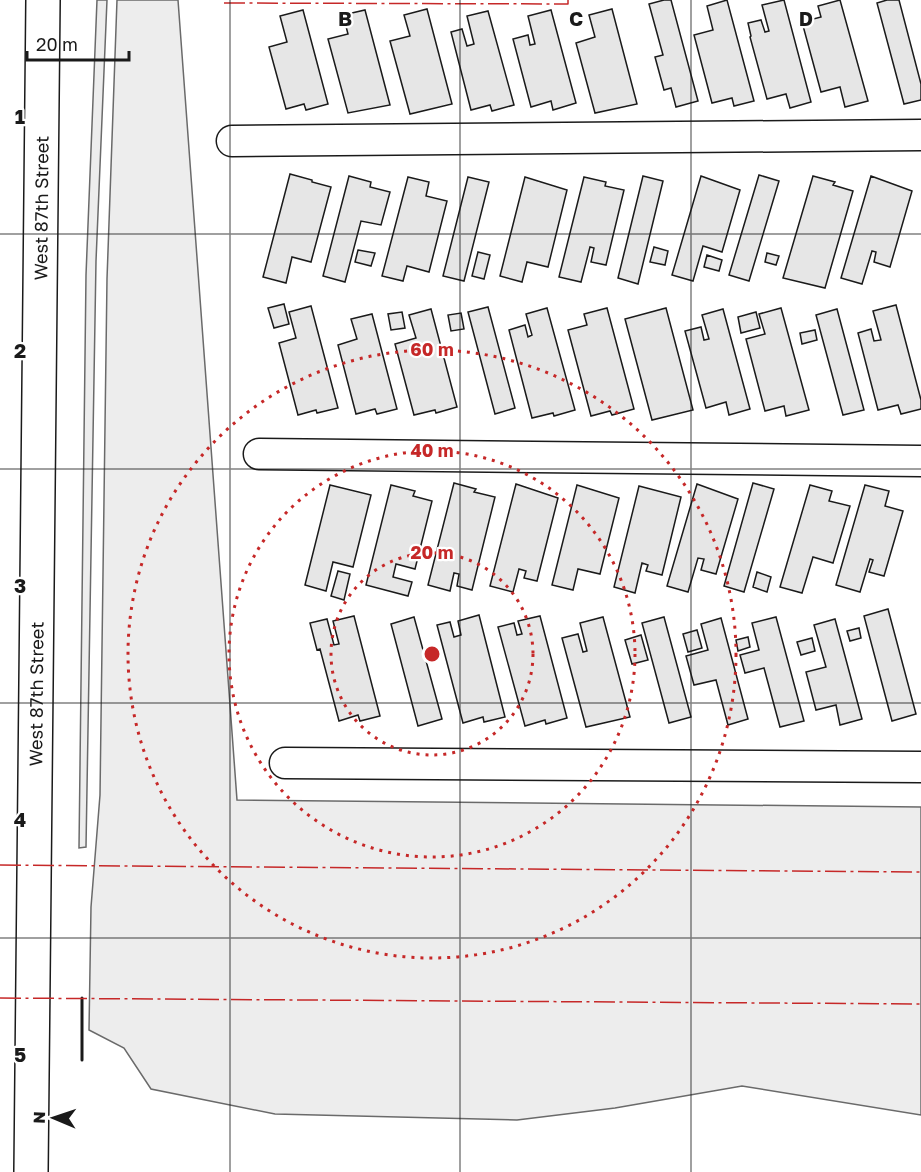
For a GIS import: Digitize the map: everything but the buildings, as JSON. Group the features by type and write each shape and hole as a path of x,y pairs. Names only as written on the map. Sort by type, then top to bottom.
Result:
{"main road":[{"name":"West 87th Street","path":"31,1172 43,0"}],"street":[{"path":"232,141 921,135"},
{"path":"260,454 921,461"},
{"path":"285,763 921,767"}],"shaded area":[{"path":"97,0 107,0 96,261 86,847 79,848 86,275"},
{"path":"117,0 178,0 237,800 921,807 921,1115 742,1086 615,1108 517,1120 275,1114 151,1089 124,1048 89,1030 91,907 100,795 107,279"}],"wall":[{"path":"82,998 82,1060"}],"power":[{"path":"224,3 568,4 568,0"},
{"path":"0,865 921,872"},
{"path":"0,998 921,1004"}]}
